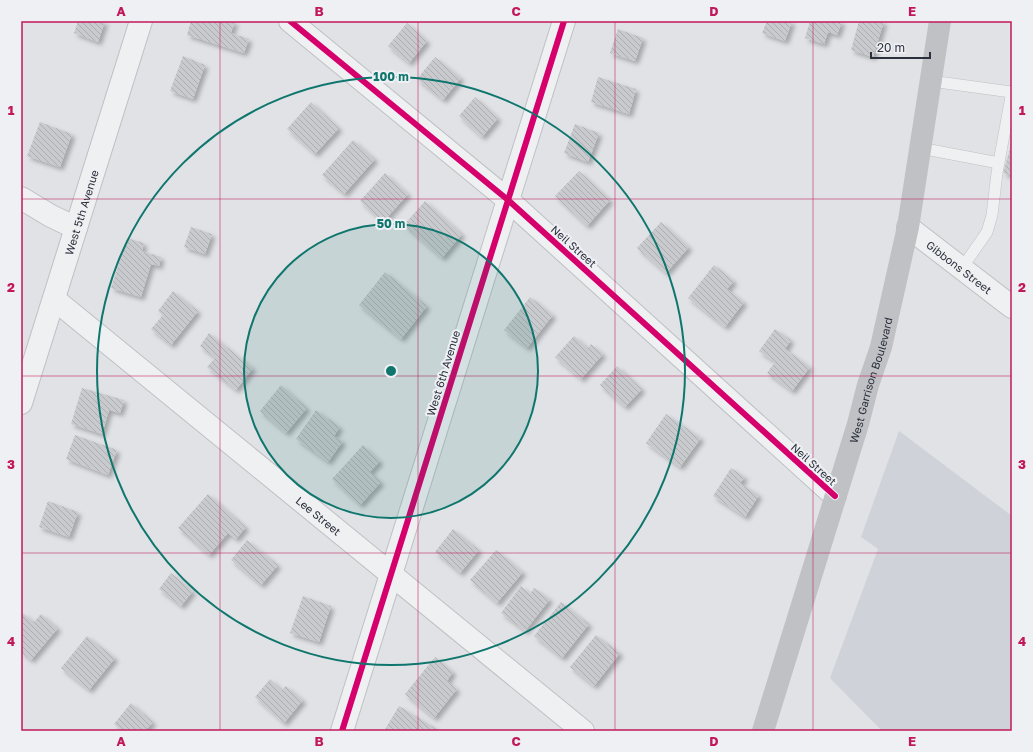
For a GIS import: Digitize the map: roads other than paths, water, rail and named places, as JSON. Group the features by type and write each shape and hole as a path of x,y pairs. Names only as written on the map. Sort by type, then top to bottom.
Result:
{"main road":[{"name":"West Garrison Boulevard","path":"763,731 858,424 868,385 881,347 908,227 940,21"}],"street":[{"name":"West 5th Avenue","path":"21,403 142,21"},
{"name":"Neil Street","path":"290,21 508,200 835,496"},
{"name":"West 6th Avenue","path":"342,731 564,21"},
{"path":"21,198 51,216 76,228"},
{"name":"Gibbons Street","path":"908,227 1012,307"},
{"name":"Lee Street","path":"54,299 583,731"}],"lane":[{"path":"931,82 1012,91 999,163 992,215 987,232 962,268"},
{"path":"920,148 999,163"}]}
